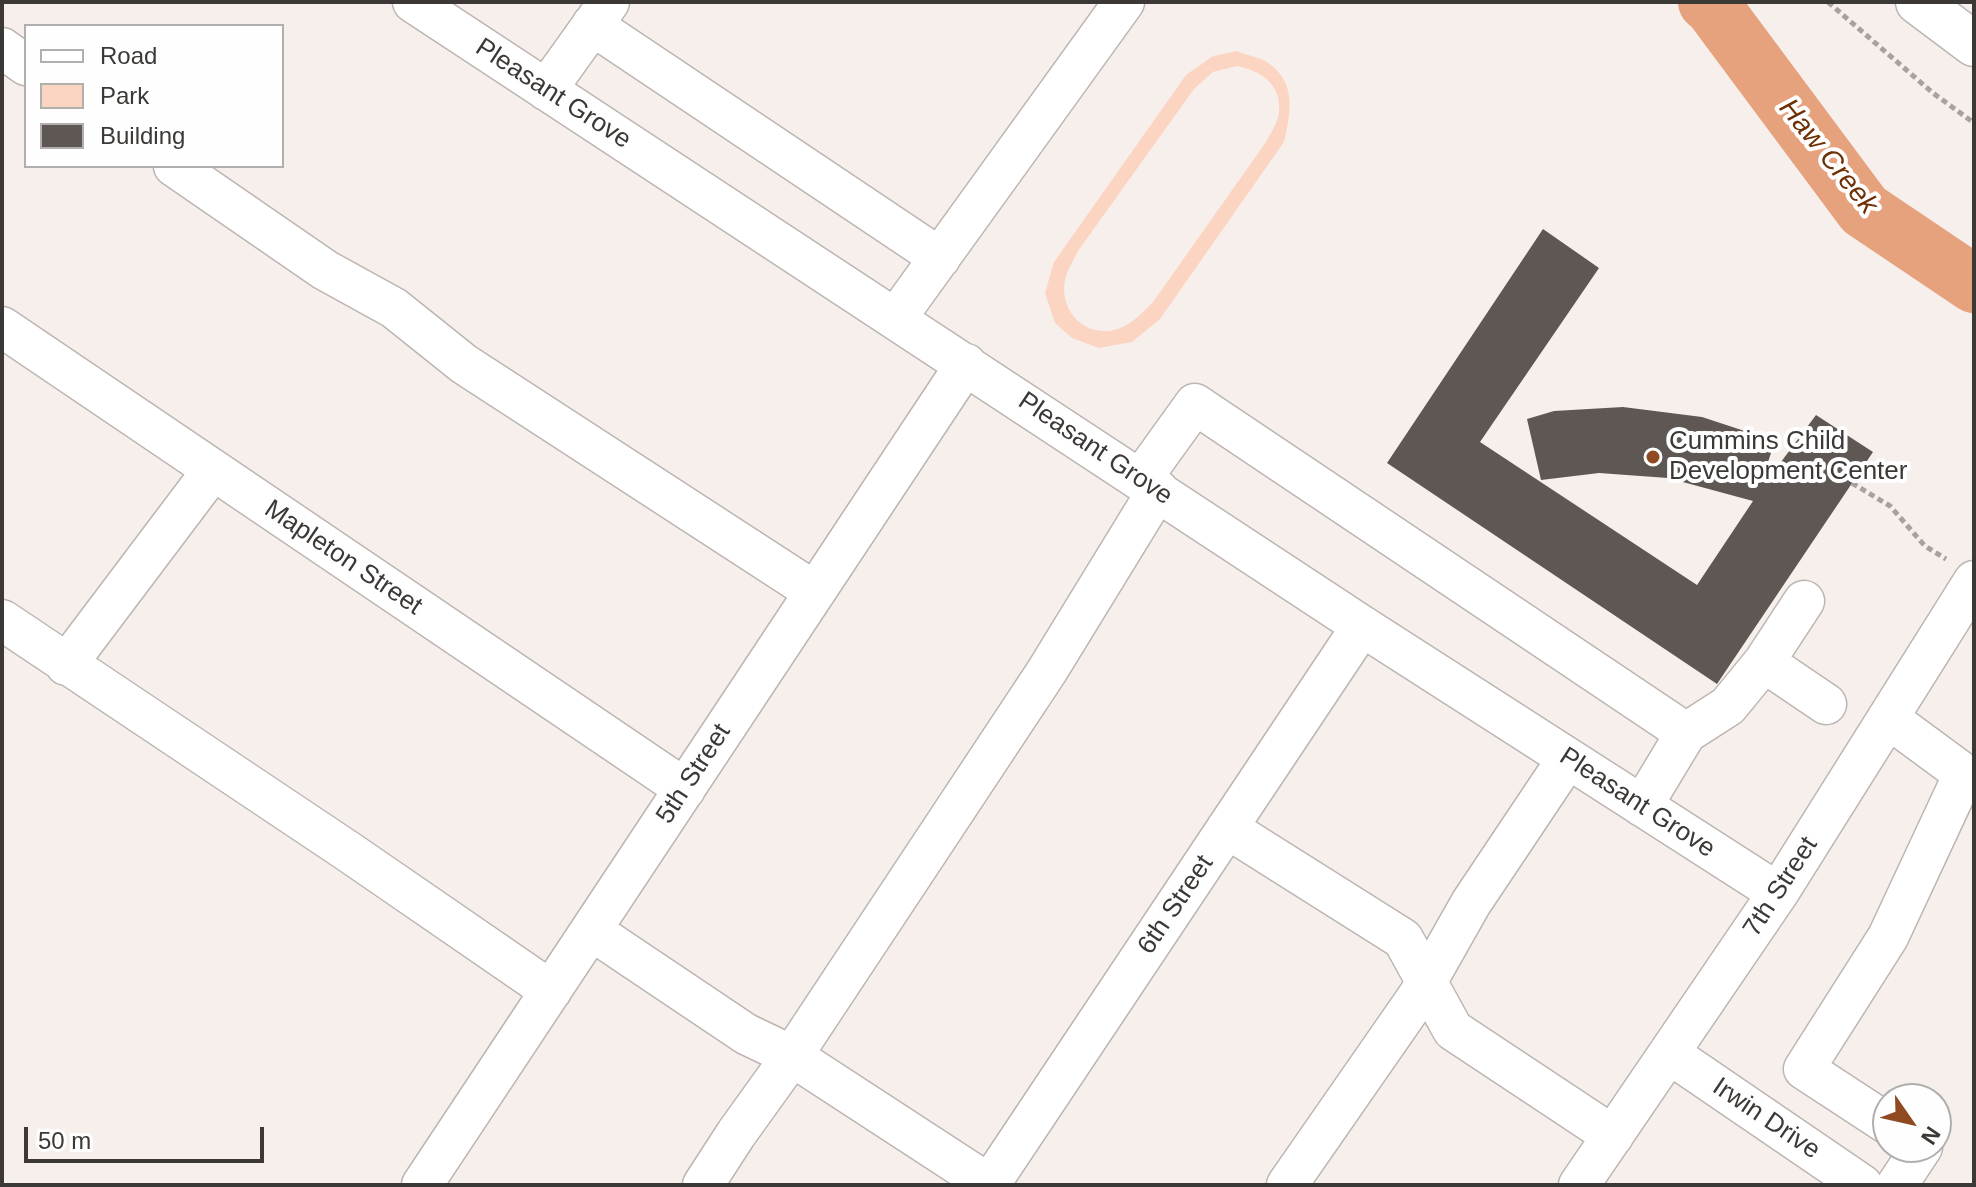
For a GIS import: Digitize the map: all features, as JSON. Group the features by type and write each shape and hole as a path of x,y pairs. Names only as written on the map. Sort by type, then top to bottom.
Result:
{"main road":[{"path":"1918,2 1974,44"}],"street":[{"name":"Pleasant Grove","path":"413,2 1362,626 1778,893"},
{"path":"896,318 1124,2"},
{"path":"546,90 600,14 940,258"},
{"path":"2,48 24,64"},
{"path":"177,168 325,270 394,308 464,364 815,592"},
{"name":"Mapleton Street","path":"2,327 685,789"},
{"name":"5th Street","path":"422,1185 966,364"},
{"path":"703,1185 1047,671 1195,404 1686,733"},
{"path":"66,665 213,470"},
{"name":"7th Street","path":"1579,1185 1778,893 1888,718 1960,571"},
{"path":"1642,806 1686,733 1728,706 1764,662 1804,601"},
{"path":"2,620 551,991"},
{"name":"6th Street","path":"989,1185 1362,626"},
{"path":"1764,662 1826,704"},
{"path":"1872,1113 1804,1069 1888,937 1964,774 1888,718"},
{"path":"1287,1185 1426,981 1471,903 1568,758"},
{"path":"1227,828 1403,939 1453,1030 1613,1136"},
{"path":"591,930 746,1034 792,1056 989,1185"},
{"name":"Irwin Drive","path":"1670,1054 1862,1185"},
{"path":"1780,1129 1817,1077"},
{"path":"1897,1185 1911,1163"}],"path":[{"path":"1828,2 1933,93 1974,123"},
{"path":"1852,483 1890,506 1925,546 1960,571"}],"green space":[{"path":"1237,51 1264,60 1277,70 1289,98 1289,120 1284,142 1160,319 1132,342 1099,348 1072,338 1055,323 1045,293 1054,262 1186,75 1213,56","holes":["1237,66 1268,80 1277,94 1278,117 1266,142 1153,302 1118,329 1095,330 1086,326 1071,312 1064,292 1066,276 1078,251 1194,89 1213,72"]}],"building":[{"name":"Cummins Child Development Center","path":"1543,229 1599,268 1480,442 1697,585 1753,501 1668,478 1599,473 1541,480 1527,419 1554,411 1623,407 1702,417 1775,441 1767,465 1775,470 1816,415 1873,452 1717,684 1387,463"}],"waterway":[{"name":"Haw Creek","path":"1707,2 1864,210 1974,284"}],"place":[{"name":"Cummins Child Development Center","path":"1653,457"}]}
